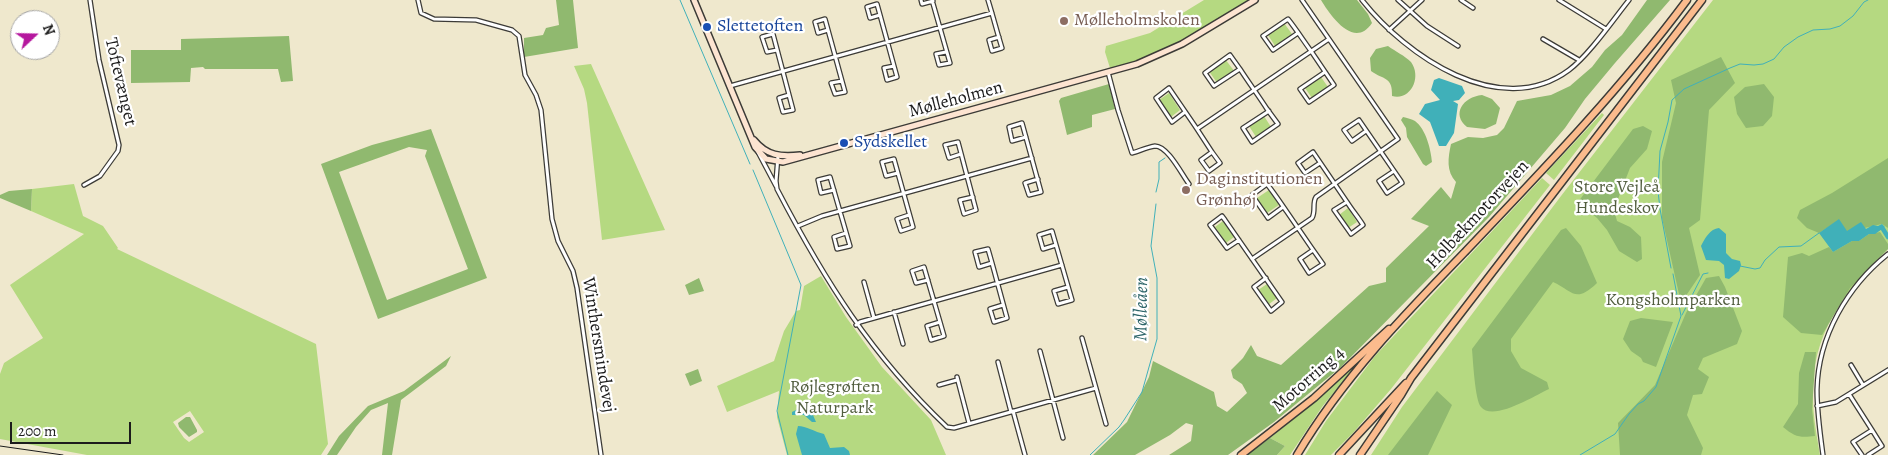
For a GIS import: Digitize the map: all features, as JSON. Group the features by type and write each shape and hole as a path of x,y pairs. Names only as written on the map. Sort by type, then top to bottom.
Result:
{"highway":[{"name":"Holbækmotorvejen","path":"1297,455 1327,409 1384,341 1394,326 1605,100 1688,0"},
{"path":"1339,455 1411,378 1702,0"},
{"name":"Motorring 4","path":"1241,455 1314,398 1394,326"},
{"path":"1360,455 1411,378"}],"street":[{"name":"Toftevænget","path":"84,185 100,176 118,151 119,145 99,60 90,0"},
{"name":"Winthersmindevej","path":"418,0 420,13 429,18 476,20 512,30 519,36 525,75 536,95 541,110 554,229 572,271 577,288 601,455"},
{"path":"694,0 757,151 831,286 882,359 911,392 947,427 954,428 1096,388"},
{"path":"921,0 922,4 933,1 950,63 940,65 936,54 946,52"},
{"path":"988,0 992,13 999,37 1002,48 992,51 989,40 999,37"},
{"name":"Mølleholmen","path":"777,162 790,161 1137,64 1167,52 1256,0"},
{"path":"1252,259 1314,215 1316,197 1398,139 1302,0"},
{"path":"1362,0 1388,30 1440,67 1487,86 1505,88 1536,85 1556,78 1570,69 1580,60 1629,0"},
{"path":"1398,0 1438,34 1458,46"},
{"path":"1388,30 1422,0"},
{"path":"1461,0 1473,8"},
{"path":"1559,0 1606,29"},
{"path":"880,15 870,18 867,7 877,4 894,66 897,77 887,80 884,68 894,66"},
{"path":"730,86 835,55 992,13"},
{"path":"828,30 818,33 814,22 825,19 842,81 844,92 834,94 832,83 842,81"},
{"path":"1298,33 1273,50 1263,36 1288,19 1311,51 1334,85 1309,102 1300,89 1325,72"},
{"path":"777,50 767,52 762,37 773,34 793,110 783,112 779,98 789,95"},
{"path":"1197,129 1329,39"},
{"path":"1543,39 1580,60"},
{"path":"1240,68 1214,86 1205,73 1230,55 1240,68 1278,124 1252,142 1243,128 1269,111"},
{"path":"1108,72 1132,153 1156,146 1161,148 1169,154 1189,184"},
{"path":"1185,112 1172,122 1156,98 1169,88 1197,129 1220,164 1209,171 1201,160 1212,152"},
{"path":"1366,131 1352,141 1344,130 1359,120 1394,170 1402,183 1387,193 1379,181 1394,170"},
{"path":"1026,137 1012,141 1009,126 1022,123 1026,137 1038,179 1041,192 1029,196 1025,183 1038,179"},
{"path":"749,131 759,146 768,153 778,156 777,189"},
{"path":"961,154 949,158 945,145 958,142 976,210 964,214 960,200 972,197"},
{"path":"757,151 766,159 777,162"},
{"path":"1320,163 1305,173 1298,163 1313,152 1363,225 1351,234 1334,210 1347,202"},
{"name":"Mølleholmen","path":"778,156 811,154"},
{"path":"798,226 840,211 1032,158"},
{"path":"898,173 886,176 882,162 894,159 898,173 903,194 913,227 900,231 897,218 909,215"},
{"path":"834,190 821,193 818,180 830,177 834,190 850,246 837,249 834,236 846,233"},
{"path":"1284,207 1268,218 1252,195 1267,184 1284,207 1323,264 1309,274 1300,259 1313,250"},
{"path":"1239,240 1227,248 1210,225 1222,216 1266,278 1282,302 1271,311 1254,286 1266,278"},
{"path":"1056,245 1043,249 1039,235 1052,231 1072,300 1058,304 1054,291 1068,287"},
{"path":"992,263 979,267 975,252 988,249 992,263 997,284 1007,318 994,322 990,309 1003,305"},
{"path":"1823,455 1818,406 1818,380 1823,352 1835,319 1848,296 1860,280 1888,254"},
{"path":"856,324 1062,266"},
{"path":"928,280 916,284 912,271 924,267 928,280 934,301 940,322 944,336 931,340 927,326 940,322"},
{"path":"864,282 874,318"},
{"path":"894,312 902,344"},
{"path":"1082,338 1106,424"},
{"path":"1040,351 1063,438"},
{"path":"998,362 1025,455"},
{"path":"1851,365 1863,385"},
{"path":"1818,406 1836,402 1888,370"},
{"path":"939,385 957,379 969,424"},
{"path":"1849,394 1882,446 1868,455"},
{"path":"1862,455 1853,442 1872,430"}],"green space":[{"path":"556,0 573,0 578,48 524,57 524,38 543,35 546,28 559,25"},
{"path":"1204,0 1250,0 1183,42 1146,59 1110,68 1105,52 1106,46 1150,33"},
{"path":"1321,0 1357,0 1368,14 1372,23 1365,30 1358,33 1350,32 1336,21"},
{"path":"1647,0 1670,0 1615,63 1585,99 1565,128 1489,217 1341,367 1274,422 1228,455 1169,455 1191,441 1193,425 1186,423 1170,435 1135,455 1093,455 1127,422 1149,377 1153,361 1214,392 1217,406 1227,412 1247,393 1242,384 1233,378 1231,370 1243,358 1251,345 1257,356 1281,365 1369,286 1386,282 1386,268 1429,226 1411,219 1441,187 1451,199 1456,182 1449,169 1451,144 1468,137 1483,138 1497,135 1504,128 1517,101 1551,95 1570,86 1592,67 1605,50 1622,35"},
{"name":"Kongsholmparken","path":"1713,0 1888,0 1888,249 1872,264 1845,297 1833,315 1817,354 1813,405 1820,455 1371,455 1402,407 1561,196"},
{"path":"1284,23 1292,34 1275,46 1268,35"},
{"path":"289,36 293,81 281,82 278,69 205,69 203,67 191,68 190,82 131,83 131,50 181,50 181,39"},
{"path":"1388,46 1409,60 1414,68 1415,81 1413,86 1405,95 1399,97 1392,96 1391,85 1386,79 1371,71 1370,58 1376,49"},
{"path":"1721,57 1735,83 1709,110 1700,220 1689,228 1700,275 1681,303 1662,218 1662,162 1676,103 1671,80"},
{"path":"1225,59 1235,72 1218,84 1208,70"},
{"path":"591,64 665,230 602,240 587,103 584,89 574,66"},
{"path":"1321,77 1328,87 1312,98 1305,88"},
{"path":"1109,84 1115,109 1092,115 1092,127 1067,135 1059,101 1061,98"},
{"path":"1764,84 1774,97 1772,116 1763,126 1746,128 1737,114 1734,97 1745,87"},
{"path":"1169,93 1180,110 1171,117 1159,100"},
{"path":"1482,95 1492,99 1500,108 1496,124 1485,129 1467,127 1460,117 1461,107 1469,99"},
{"path":"1602,113 1604,115 1554,180 1546,173"},
{"path":"1264,116 1271,127 1256,137 1249,126"},
{"path":"1403,117 1415,121 1425,134 1432,162 1426,166 1407,137 1406,128 1401,120"},
{"name":"Store Vejleå Hundeskov","path":"1643,126 1652,131 1647,149 1630,168 1614,210 1617,221 1630,227 1641,237 1642,259 1637,262 1619,251 1607,230 1597,218 1578,202 1633,129"},
{"path":"431,129 487,278 378,319 321,164 372,145","holes":["409,147 427,150 425,156 468,269 387,300 339,172"]},
{"path":"1888,158 1888,228 1882,224 1847,232 1839,220 1819,233 1807,228 1797,218 1800,210 1832,193"},
{"path":"1542,178 1550,185 1391,389 1331,455 1305,455 1326,421 1375,356"},
{"path":"74,184 83,216 103,226 117,249 316,344 328,444 321,455 87,455 0,439 0,374 4,363 43,338 10,285 84,234 31,211 32,189","holes":["190,411 204,432 189,442 173,422"]},
{"path":"32,189 31,211 0,198 0,195 9,191"},
{"path":"1269,190 1279,205 1267,213 1257,198"},
{"path":"1348,208 1357,222 1348,228 1339,215"},
{"path":"1223,221 1234,237 1226,243 1215,227"},
{"path":"1566,228 1581,246 1597,283 1584,293 1574,294 1553,282 1511,339 1511,351 1521,368 1547,382 1549,389 1515,406 1487,411 1481,407 1477,397 1472,349 1561,230"},
{"path":"1880,232 1888,244 1888,249 1850,288 1822,335 1801,333 1783,317 1788,257 1802,253 1809,256 1829,247 1833,252 1852,241 1859,241 1869,234"},
{"name":"Røjlegrøften Naturpark","path":"821,276 846,317 882,367 931,420 946,455 787,455 777,417 779,391 727,412 717,386 774,361 784,331 796,311 800,310 804,286"},
{"path":"1719,276 1742,331 1737,344 1703,358 1698,369 1709,377 1702,394 1693,395 1687,415 1703,448 1701,455 1620,455 1618,423 1655,385 1686,313 1706,278"},
{"path":"699,278 704,291 689,295 685,285"},
{"path":"1267,284 1277,298 1268,305 1258,290"},
{"path":"1641,318 1673,322 1656,367 1643,362 1641,358 1631,351 1623,339 1630,321"},
{"path":"1805,352 1816,352 1812,409 1815,436 1805,437 1794,435 1783,427 1798,404 1799,373"},
{"path":"451,356 446,366 401,400 392,455 382,455 388,403 371,410 356,427 337,455 327,455 339,436 368,406 404,391"},
{"path":"1360,360 1322,407 1290,455 1277,455 1285,446 1270,438 1307,408"},
{"path":"698,369 702,381 690,386 685,374"},
{"path":"1437,391 1452,405 1428,455 1388,455"},
{"path":"186,417 190,417 197,430 197,432 189,437 179,427 178,423"},
{"path":"1270,438 1285,446 1277,455 1246,455"}],"water":[{"path":"1439,78 1462,86 1465,93 1459,100 1453,101 1458,104 1454,133 1446,146 1439,146 1430,122 1419,114 1425,104 1440,100 1431,90 1434,80"},
{"path":"1839,219 1847,231 1861,222 1866,229 1873,225 1878,226 1882,224 1885,227 1875,234 1869,234 1859,241 1852,241 1833,252 1819,233"},
{"path":"1719,228 1726,234 1726,253 1732,259 1740,261 1741,265 1739,271 1729,279 1725,278 1724,265 1719,261 1706,260 1701,246 1710,232"},
{"path":"800,408 810,408 816,422 812,422 804,415 792,415 792,412"},
{"path":"798,426 824,434 830,448 844,447 849,451 850,455 802,455 796,434"}],"waterway":[{"path":"680,0 750,164"},
{"path":"1671,268 1658,191 1660,151 1672,100 1684,89 1730,68 1740,64 1763,64 1774,59 1784,47 1798,37 1813,30 1830,29 1840,26 1853,16 1864,2 1868,0"},
{"path":"1156,192 1159,179 1159,162 1165,158"},
{"path":"753,170 801,285 777,411 788,455"},
{"name":"Mølleåen","path":"1090,455 1119,427 1142,392 1157,339 1157,278 1151,246 1156,204"},
{"path":"1883,229 1888,237"},
{"path":"1740,266 1760,268 1765,260 1779,247 1801,246 1819,233"},
{"path":"1682,315 1703,274 1708,273"},
{"path":"1580,455 1615,434 1629,414 1656,387 1681,316 1673,274"}],"railway":[{"path":"0,446 63,455"}],"place":[{"name":"Mølleholmskolen","path":"1064,21"},
{"name":"Slettetoften","path":"707,27"},
{"name":"Sydskellet","path":"844,143"},
{"name":"Daginstitutionen Grønhøj","path":"1186,190"}]}
